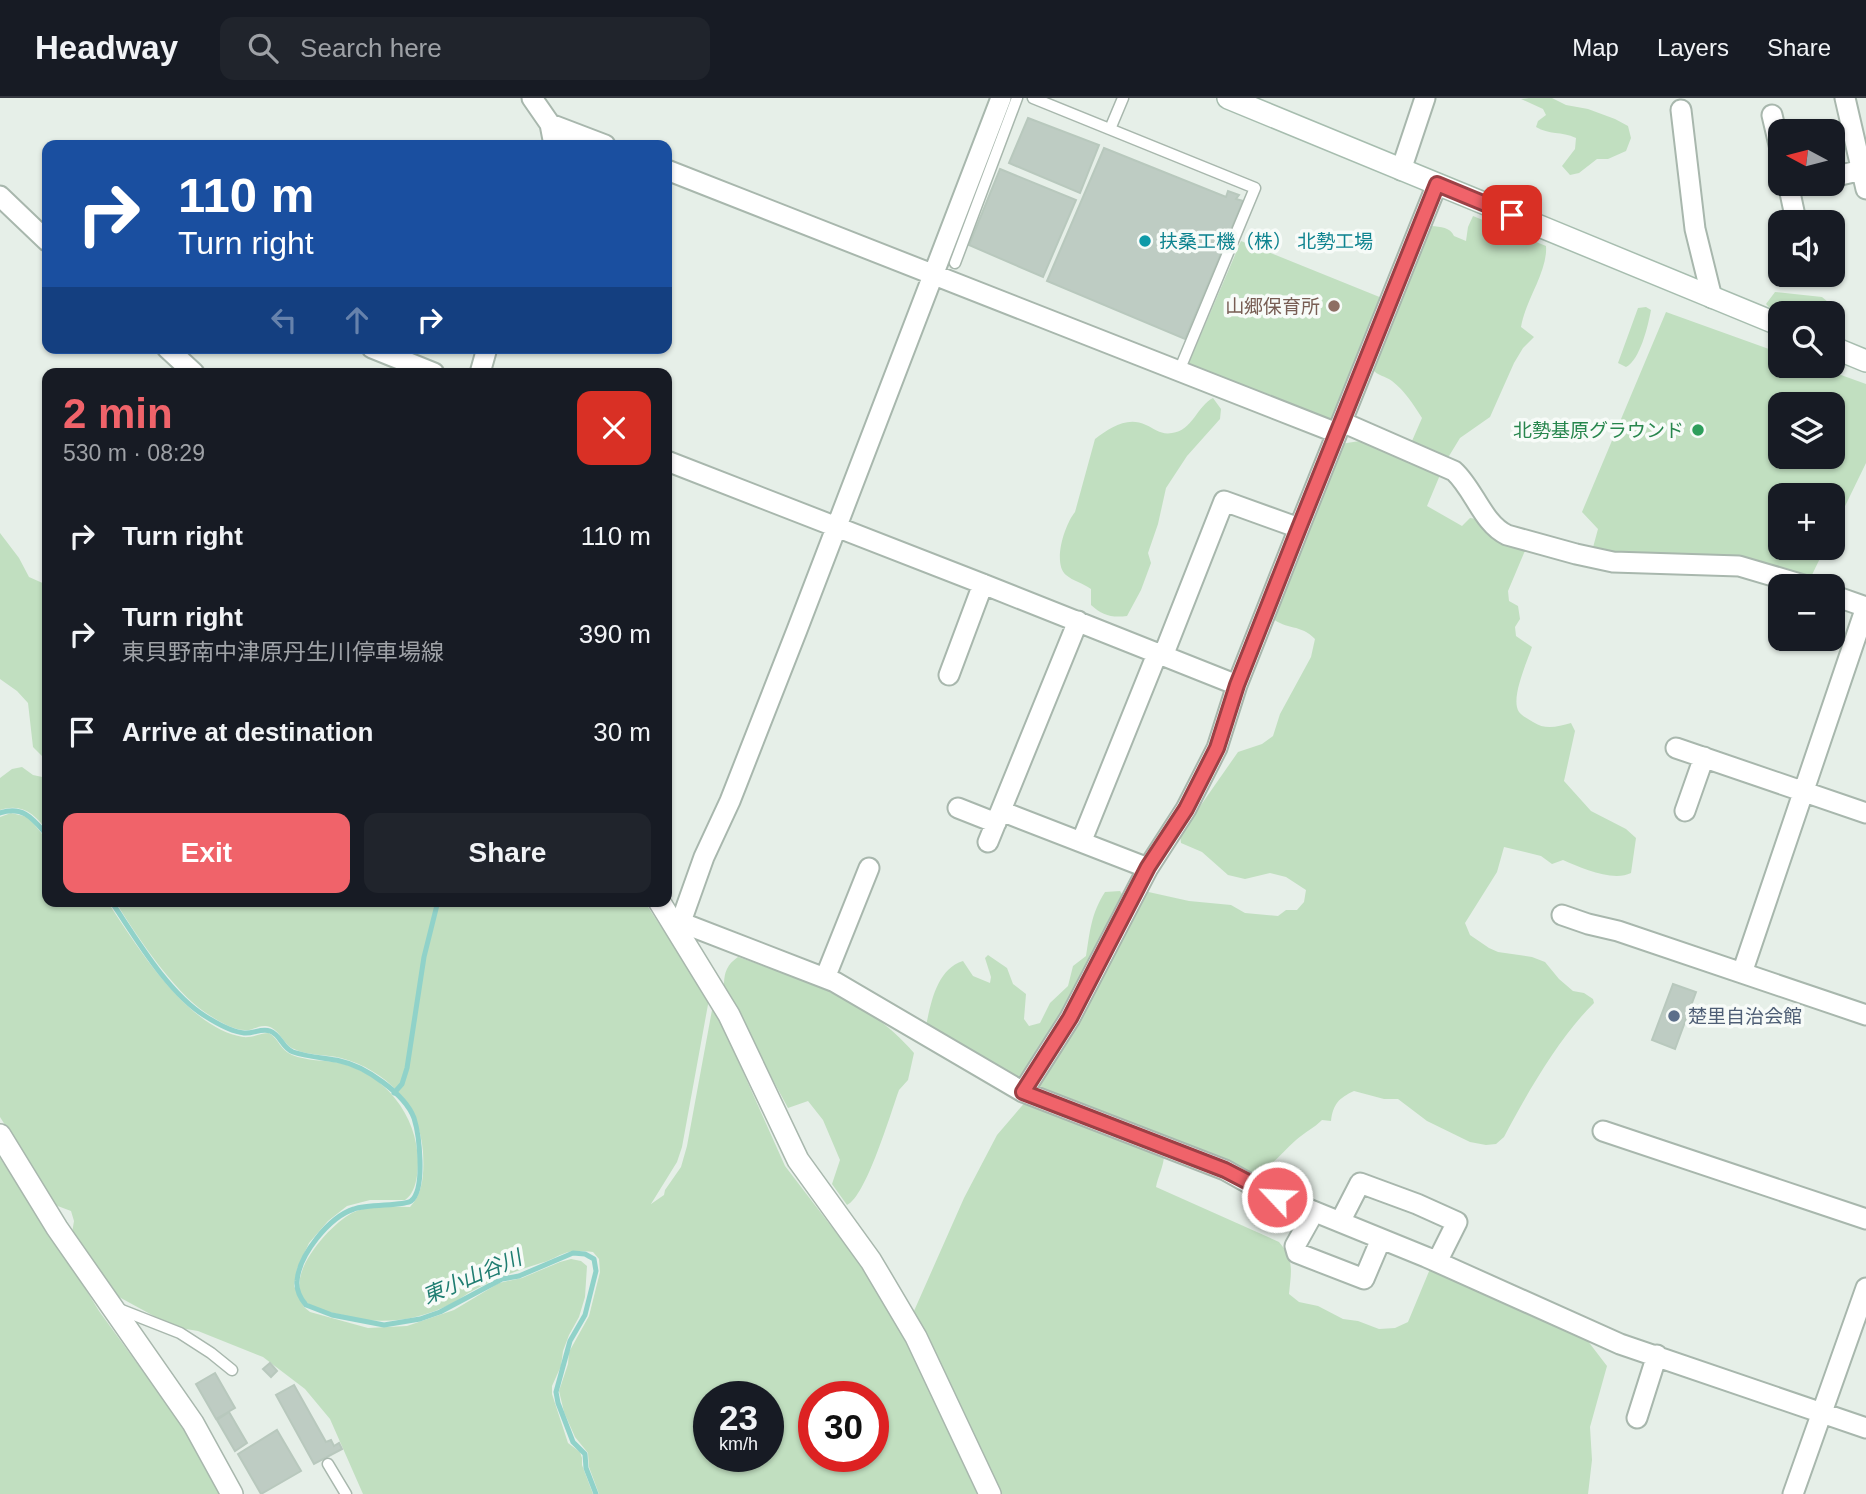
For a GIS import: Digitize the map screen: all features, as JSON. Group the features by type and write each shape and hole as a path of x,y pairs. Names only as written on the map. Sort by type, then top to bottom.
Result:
{"street":[{"path":"532,98 550,124 553,140"},
{"path":"679,926 797,630 1001,98"},
{"path":"1228,98 1768,321"},
{"path":"1401,170 1425,98"},
{"path":"1845,98 1864,180 1845,178"},
{"path":"1681,110 1695,229 1713,298"},
{"path":"1772,115 1773,119"},
{"path":"550,124 592,140"},
{"path":"672,172 1179,371 1454,471 1466,482 1496,530 1507,535 1613,562 1739,566 1768,575"},
{"path":"1023,1092 1070,1018 1148,867 1186,809 1217,748 1237,685 1437,184"},
{"path":"7,203 42,218"},
{"path":"7,203 42,236"},
{"path":"1845,352 1866,360"},
{"path":"173,354 189,368"},
{"path":"387,354 422,368"},
{"path":"672,463 1237,685"},
{"path":"1082,840 1223,501 1299,528"},
{"path":"949,675 983,583"},
{"path":"1742,973 1866,607 1845,600"},
{"path":"988,842 1078,621"},
{"path":"1676,748 1866,813"},
{"path":"1685,811 1704,757"},
{"path":"958,808 1082,840 1148,867"},
{"path":"825,978 869,868"},
{"path":"664,907 679,926 729,1014 798,1160 871,1261 916,1337 990,1494"},
{"path":"1562,915 1866,1015"},
{"path":"679,926 835,982 1023,1092 1225,1170 1259,1189 1437,1262 1620,1344 1866,1428"},
{"path":"1603,1131 1866,1219"},
{"path":"0,1135 57,1228 193,1423 232,1494"},
{"path":"1340,1222 1360,1183 1417,1204 1457,1222 1437,1262"},
{"path":"1314,1212 1295,1246 1297,1253 1364,1279 1381,1239"},
{"path":"1793,1494 1866,1288"},
{"path":"1637,1418 1657,1355"}],"lane":[{"path":"955,263 1017,98"},
{"path":"1033,98 1255,188 1179,371"},
{"path":"1110,129 1123,98"},
{"path":"109,1305 180,1334 232,1370"},
{"path":"328,1464 346,1494"}],"green space":[{"path":"1552,98 1566,105 1588,109 1628,126 1631,138 1626,151 1608,159 1597,159 1579,173 1570,175 1562,166 1575,149 1576,138 1536,127 1538,121 1546,115 1543,109 1521,99"},
{"path":"1473,216 1546,246 1546,256 1521,327 1534,337 1514,363 1490,417 1460,438 1449,456 1439,455 1424,451 1412,441 1422,418 1401,389 1372,369 1431,226 1448,229 1454,236 1466,241"},
{"path":"1241,241 1382,298 1335,419 1327,423 1187,367"},
{"path":"1775,292 1822,297 1827,301 1768,301"},
{"path":"1646,307 1651,310 1643,342 1626,367 1618,363 1638,308"},
{"name":"北勢基原グラウンド","path":"1666,312 1768,349 1768,378 1845,376 1866,384 1866,463 1845,506 1845,483 1768,483 1768,560 1819,560 1812,574 1768,575 1592,551 1598,529 1582,512"},
{"path":"1213,398 1221,409 1220,419 1187,456 1166,488 1148,553 1151,563 1141,590 1127,616 1103,613 1091,605 1091,589 1066,575 1060,562 1064,534 1075,512 1095,439 1113,427 1132,422 1165,433 1179,431"},
{"path":"1360,441 1382,446 1440,475 1427,506 1462,526 1470,518 1477,519 1527,546 1508,591 1509,601 1518,606 1520,619 1515,627 1516,636 1532,647 1520,680 1517,706 1522,715 1538,725 1556,727 1571,723 1575,731 1564,781 1591,811 1626,829 1636,838 1631,873 1606,875 1563,860 1552,864 1541,856 1504,847 1497,872 1465,923 1470,935 1489,948 1545,962 1573,991 1584,993 1593,999 1594,1003 1556,1049 1504,1137 1496,1144 1470,1142 1427,1121 1398,1099 1384,1099 1354,1091 1338,1102 1331,1121 1322,1120 1266,1167 1243,1175 1034,1091 1144,891 1189,901 1231,905 1245,913 1278,916 1286,910 1297,910 1304,902 1306,890 1286,877 1270,873 1245,879 1228,875 1202,852 1181,843 1180,835 1238,752 1262,744 1273,736 1280,714 1311,657 1315,639 1310,634 1272,618 1340,444"},
{"path":"0,533 19,558 29,577 42,583 42,756 33,747 28,703 0,679"},
{"path":"22,767 33,775 42,777 42,825 21,809 0,810 0,778 12,769"},
{"path":"11,813 28,817 42,834 42,907 111,907 165,982 202,1018 222,1030 243,1037 269,1033 285,1050 298,1057 356,1068 384,1087 405,1113 416,1144 418,1166 414,1188 405,1200 370,1200 347,1206 328,1221 309,1243 297,1269 294,1286 304,1307 310,1312 368,1328 407,1326 454,1310 499,1283 522,1278 560,1262 571,1259 581,1261 587,1266 585,1297 563,1351 552,1394 568,1443 580,1452 593,1494 363,1494 330,1419 305,1389 263,1357 198,1331 174,1327 108,1291 72,1233 74,1221 71,1211 55,1205 0,1117 0,817"},
{"path":"1120,891 1125,899 1068,1007 1023,1081 926,1026 937,988 947,971 963,961 973,976 990,983 991,977 985,958 988,955 1007,968 1013,984 1026,994 1024,1019 1029,1026 1040,1023 1050,1003 1068,986 1073,966 1086,956 1094,915 1100,900 1105,892"},
{"path":"119,907 648,907 709,999 682,1147 677,1162 651,1204 664,1195 681,1167 712,1010 715,1009 785,1166 864,1269 898,1323 977,1494 599,1494 589,1467 588,1453 575,1437 564,1412 559,1391 569,1352 589,1316 600,1272 599,1259 593,1252 575,1251 564,1254 489,1282 438,1310 411,1318 370,1320 327,1312 312,1306 302,1296 299,1284 302,1270 319,1242 342,1220 359,1210 410,1207 415,1201 422,1181 423,1152 415,1119 398,1092 372,1071 341,1058 294,1049 271,1027 240,1030 225,1024 193,1003 168,977"},
{"path":"738,957 810,983 855,1004 876,1018 914,1053 908,1080 899,1090 870,1171 854,1199 847,1205 832,1184 840,1160 823,1120 808,1101 788,1108 724,989 726,971"},
{"path":"1027,1100 1164,1155 1156,1187 1279,1242 1290,1261 1289,1294 1299,1302 1318,1306 1343,1319 1379,1329 1395,1328 1408,1322 1430,1269 1584,1336 1607,1366 1590,1427 1592,1460 1588,1494 999,1494 914,1311 964,1198 997,1135"},
{"path":"0,1158 53,1236 99,1311 179,1421 221,1494 0,1494"}],"building":[{"path":"1028,118 1099,145 1080,193 1009,163"},
{"name":"扶桑工機（株） 北勢工場","path":"1104,148 1226,197 1228,191 1239,195 1236,199 1243,201 1185,339 1047,281"},
{"path":"1000,169 1076,200 1043,277 969,245"},
{"name":"楚里自治会館","path":"1673,984 1696,992 1675,1049 1652,1040"},
{"path":"270,1363 277,1371 271,1377 263,1369"},
{"path":"215,1373 235,1408 216,1419 196,1384"},
{"path":"294,1385 326,1442 331,1440 334,1446 339,1443 342,1449 314,1464 276,1395"},
{"path":"229,1412 247,1443 235,1451 217,1420"},
{"path":"277,1430 301,1471 261,1494 238,1454"}],"waterway":[{"name":"東小山谷川","path":"0,813 21,812 42,830"},
{"name":"東小山谷川","path":"115,907 165,979 191,1006 205,1016 239,1032 270,1031 293,1052 340,1061 361,1069 393,1091 414,1118 420,1161 416,1195 407,1203 354,1209 344,1213 326,1228 309,1249 299,1271 297,1288 306,1305 332,1315 384,1325 420,1319 440,1312 502,1279 519,1276 573,1253 585,1254 594,1259 596,1271 585,1315 570,1341 556,1392 573,1442 585,1454 586,1468 596,1494"},
{"path":"394,1093 402,1084 407,1068 424,957 436,907"}],"place":[{"name":"扶桑工機（株） 北勢工場","path":"1145,241"},
{"name":"山郷保育所","path":"1334,306"},
{"name":"北勢基原グラウンド","path":"1698,430"},
{"name":"楚里自治会館","path":"1674,1016"}],"route":[{"path":"1277,1197 1225,1170 1023,1092 1070,1018 1148,867 1186,809 1217,748 1237,685 1437,184 1512,215"}]}
